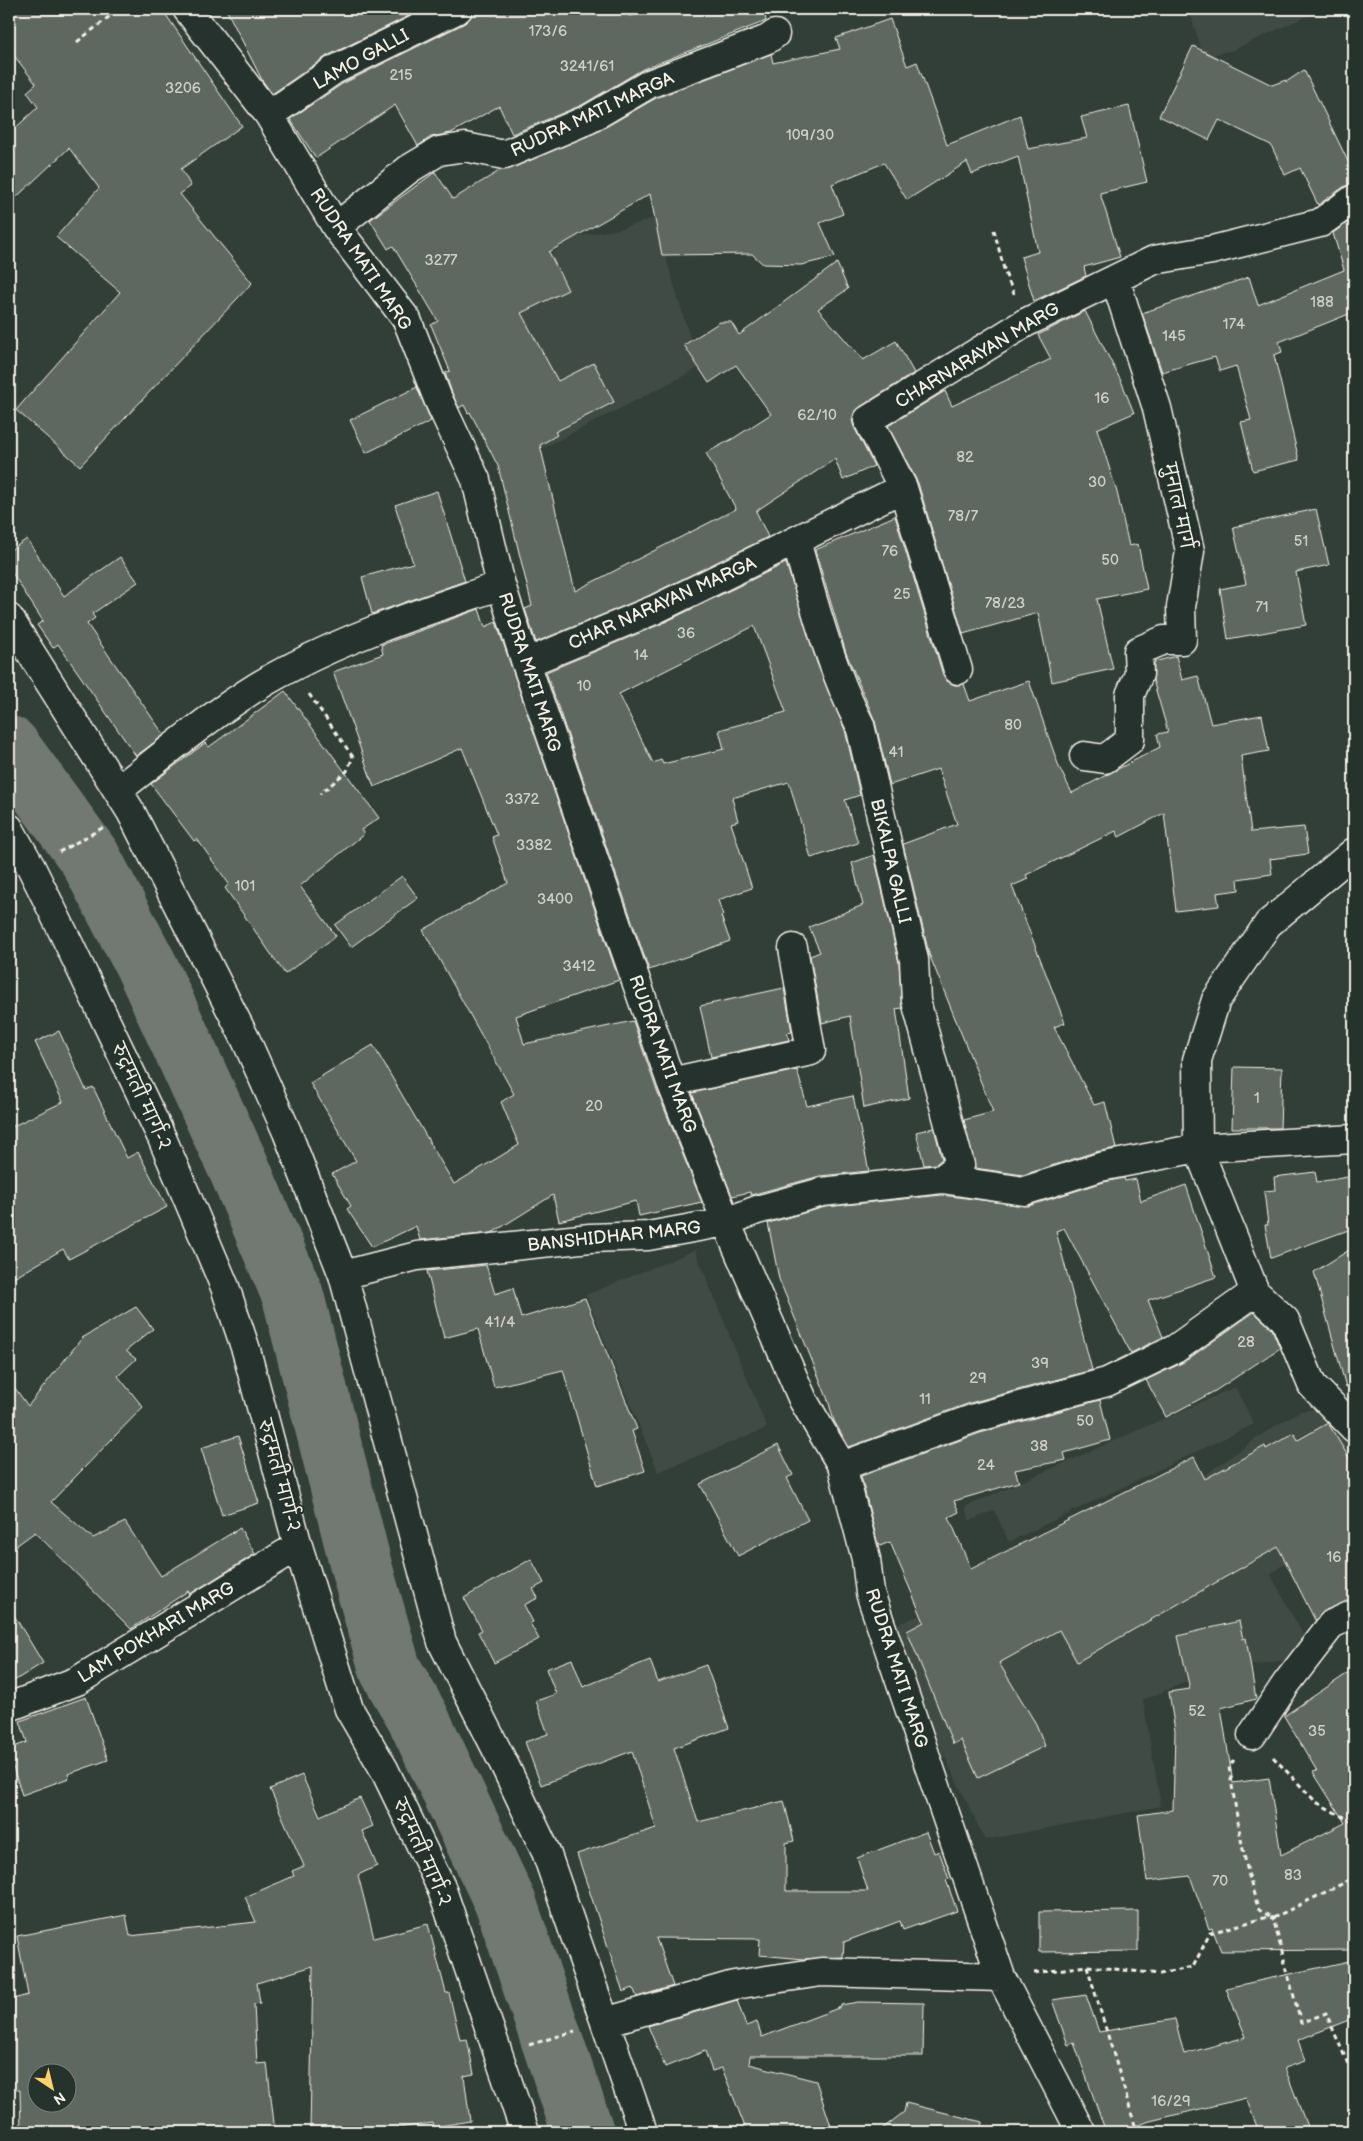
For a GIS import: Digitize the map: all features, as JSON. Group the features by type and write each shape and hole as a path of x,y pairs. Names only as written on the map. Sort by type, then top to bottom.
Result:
{"street":[{"name":"RUDRA MATI MARG","path":"187,9 269,115 336,227 407,320 438,399 476,480 501,585 526,663 671,1082 726,1222 803,1400 842,1466 866,1559 870,1593 1001,1977 1081,2132"},
{"name":"LAMO GALLI","path":"269,115 334,70 458,9"},
{"name":"RUDRA MATI MARGA","path":"336,227 409,169 439,151 465,147 504,155 589,119 648,84 698,67 776,34"},
{"name":"CHARNARAYAN MARG","path":"958,670 903,488 868,420 1025,323 1154,260 1212,250 1320,223 1354,199"},
{"name":"मुनाल मार्ग","path":"1084,756 1105,759 1130,740 1130,696 1139,674 1138,651 1164,640 1182,640 1181,607 1190,551 1157,408 1115,279"},
{"path":"796,541 903,488"},
{"name":"CHAR NARAYAN MARGA","path":"526,663 654,610 796,541"},
{"name":"BIKALPA GALLI","path":"796,541 830,657 842,690 860,725 899,894 914,960 916,1000 960,1165 942,1179"},
{"path":"124,801 230,705 290,667 363,633 501,585"},
{"path":"9,618 124,801 246,1040 287,1132 343,1275 442,1642 546,1852 643,2132"},
{"name":"रुद्रमती मार्ग-२","path":"9,828 31,867 162,1138 225,1287 246,1350 298,1546 349,1708 384,1769 441,1887 497,2055 525,2132"},
{"path":"1354,852 1268,924 1216,1000 1197,1060 1198,1148 1255,1292 1285,1320 1312,1385 1354,1428"},
{"path":"671,1082 811,1051 793,948"},
{"name":"BANSHIDHAR MARG","path":"343,1275 417,1256 590,1238 648,1236 726,1222 757,1210 822,1192 942,1179 1024,1192 1100,1167 1198,1148 1354,1139"},
{"path":"842,1466 975,1418 1106,1382 1174,1349 1255,1292"},
{"name":"LAM POKHARI MARG","path":"9,1707 77,1681 298,1546"},
{"path":"1252,1735 1286,1684 1332,1624 1354,1614"},
{"path":"604,2022 734,1985 821,1972 1001,1977"}],"path":[{"path":"77,42 119,9"},
{"path":"994,230 1005,273 1025,323"},
{"path":"290,667 353,757 347,771 320,794"},
{"path":"31,867 124,801"},
{"path":"1354,1823 1316,1802 1252,1735 1229,1767 1248,1878 1259,1910 1273,1918 1301,2023 1326,2013 1354,2078"},
{"path":"1001,1977 1087,1966 1160,1974 1193,1967 1210,1933 1268,1917 1273,1918 1354,1878"},
{"path":"1087,1966 1137,2132"},
{"path":"497,2055 604,2022"}],"shaded area":[{"path":"1189,9 1322,9 1233,50 1203,57"},
{"path":"654,218 699,368 514,463 506,291 573,237 620,229"},
{"path":"695,1250 767,1428 658,1472 586,1295"},
{"path":"1235,1387 1254,1424 1009,1542 994,1510 970,1521 965,1507"},
{"path":"1333,1407 1354,1432 1354,1513 1320,1531 1271,1575 1310,1648 1286,1660 1247,1666 1196,1678 1143,1700 1161,1806 985,1840 919,1703 888,1628 965,1597 1198,1480 1267,1431 1300,1411"}],"building":[{"path":"9,9 162,9 242,126 181,169 191,186 180,194 252,283 80,466 16,410 120,292 56,237 99,188 69,148 9,204 9,134 38,107 27,92 36,84 9,49"},
{"path":"226,9 423,9 327,56 272,94 262,80"},
{"path":"473,9 628,9 629,16 666,9 764,9 766,21 643,69 582,105 512,134 499,106 451,133 431,137 418,146 395,105 316,158 290,119 342,84 465,23 471,17"},
{"path":"890,19 907,66 917,62 947,145 1020,115 1028,149 1087,138 1081,117 1129,106 1147,182 1100,193 1120,257 1084,267 1086,276 1034,301 1021,257 1038,252 1018,156 972,174 967,162 907,200 884,163 832,184 843,214 820,223 835,257 801,265 763,264 752,254 662,255 650,194 549,252 568,290 521,313 558,381 594,363 614,402 555,432 557,435 540,445 575,591 736,509 706,453 734,438 771,414 736,365 709,383 684,345 720,322 731,322 739,335 837,263 848,289 818,309 863,360 896,341 914,373 860,407 854,413 852,420 854,427 874,466 843,480 835,459 756,511 768,537 648,596 536,642 525,609 532,606 498,466 470,412 468,413 464,405 459,408 452,393 445,373 450,371 431,325 438,321 393,246 388,249 370,220 435,172 453,199 501,170 510,169 595,133 656,98 771,54 773,63 840,49 836,38"},
{"path":"1193,46 1272,85 1286,80 1286,82 1304,70 1354,174 1354,184 1345,186 1318,205 1300,168 1285,175 1271,145 1219,120 1209,140 1159,116"},
{"path":"1354,218 1354,312 1279,342 1282,352 1274,355 1299,460 1253,471 1241,422 1251,420 1236,366 1220,371 1215,357 1162,372 1142,313 1249,277 1258,305 1344,270 1333,233"},
{"path":"1085,311 1122,383 1134,413 1097,429 1117,492 1129,546 1138,544 1147,589 1097,599 1113,669 1052,682 1038,613 963,634 918,483 888,426 945,391 952,406 1051,359 1038,335"},
{"path":"417,387 431,421 366,453 350,420"},
{"path":"437,491 465,581 372,614 362,577 413,563 395,505"},
{"path":"1316,509 1329,565 1296,572 1306,625 1228,639 1220,589 1246,584 1233,527"},
{"path":"895,516 943,675 947,681 955,685 964,684 970,701 1029,681 1059,767 1072,793 1160,747 1157,734 1168,732 1153,680 1154,662 1176,656 1182,680 1198,676 1211,724 1262,715 1269,751 1241,756 1251,832 1304,827 1308,854 1270,859 1272,874 1238,879 1239,890 1217,893 1219,906 1176,911 1164,813 1119,837 1116,831 1026,875 1028,879 1012,886 1065,1023 1054,1027 1094,1105 1105,1102 1116,1148 1095,1152 1023,1175 975,1168 964,1120 993,1112 929,954 903,844 957,824 938,769 890,785 875,721 846,653 815,550"},
{"path":"27,539 64,596 120,557 138,582 92,614 95,618 87,624 164,735 136,756 58,644 53,648 37,625 43,621 9,568 9,551"},
{"path":"786,563 817,663 845,730 860,795 845,800 858,843 811,858 789,782 732,798 738,821 731,823 752,888 718,900 723,915 721,916 730,941 649,970 546,672 661,624","holes":["754,626 786,712 719,730 724,749 663,764 661,760 653,763 619,694"]},
{"path":"479,609 485,627 496,622 619,980 516,1016 524,1044 633,1021 656,1088 702,1202 639,1216 636,1201 559,1221 553,1195 492,1233 420,1240 416,1226 372,1247 347,1209 351,1206 332,1174 356,1161 310,1083 373,1045 454,1184 519,1145 501,1102 514,1094 423,930 508,883 492,837 497,835 462,748 374,787 333,672 383,654 381,645"},
{"path":"285,691 379,818 361,830 364,834 300,886 336,936 285,974 225,888 229,884 197,839 194,841 151,784 205,743 209,747"},
{"path":"874,855 899,963 902,1008 896,1009 909,1098 864,1108 850,1016 822,1023 810,956 820,952 809,927 863,905 852,863"},
{"path":"402,876 418,898 351,947 335,925"},
{"path":"784,988 792,1032 787,1033 789,1040 711,1057 700,1006"},
{"path":"59,1031 86,1090 93,1087 127,1158 138,1152 167,1207 69,1259 63,1249 9,1281 9,1128 63,1102 35,1042"},
{"path":"1234,1067 1282,1068 1280,1128 1232,1128"},
{"path":"797,1070 807,1106 853,1096 869,1171 820,1176 751,1195 750,1192 732,1196 692,1093"},
{"path":"934,1128 942,1159 936,1164 924,1165 916,1132"},
{"path":"1315,1172 1317,1182 1354,1176 1354,1228 1271,1258 1265,1225 1268,1225 1264,1191 1275,1190 1274,1177"},
{"path":"1124,1178 1125,1181 1136,1179 1141,1201 1186,1185 1216,1277 1148,1300 1163,1337 1131,1353 1064,1228 1056,1231 1092,1370 970,1403 849,1447 834,1421 828,1400 779,1279 768,1223 825,1207 942,1195 1028,1206 1104,1182"},
{"path":"1354,1247 1354,1386 1346,1387 1314,1272"},
{"path":"486,1265 495,1294 513,1288 521,1318 585,1298 637,1429 632,1431 645,1471 597,1486 563,1370 494,1387 478,1329 444,1338 427,1271"},
{"path":"136,1307 153,1329 126,1351 136,1359 118,1376 143,1407 51,1502 93,1538 125,1522 161,1576 240,1528 255,1554 190,1594 188,1591 131,1629 35,1532 9,1551 9,1380 28,1406 82,1338"},
{"path":"1254,1312 1272,1329 1280,1348 1215,1391 1166,1417 1146,1380 1184,1362"},
{"path":"1100,1400 1110,1440 1064,1453 1066,1460 1015,1470 1019,1482 954,1501 959,1512 949,1517 971,1569 1194,1457 1205,1479 1265,1446 1266,1449 1294,1433 1298,1440 1328,1423 1354,1466 1354,1599 1326,1610 1315,1620 1278,1547 1077,1662 1059,1630 999,1663 1036,1724 1045,1746 978,1778 961,1740 953,1744 907,1631 924,1622 890,1542 880,1546 877,1541 861,1476 980,1433"},
{"path":"238,1436 259,1503 222,1515 201,1448"},
{"path":"778,1445 793,1475 787,1478 808,1520 738,1556 700,1484"},
{"path":"531,1559 544,1583 533,1589 538,1598 524,1605 533,1622 530,1623 539,1639 494,1663 478,1632 482,1630 464,1598"},
{"path":"9,1607 43,1663 9,1684"},
{"path":"1239,1621 1243,1639 1246,1638 1256,1699 1221,1708 1233,1783 1269,1778 1281,1855 1345,1823 1313,1772 1317,1771 1284,1716 1354,1669 1354,1950 1221,1951 1212,1928 1209,1929 1190,1876 1147,1881 1138,1815 1173,1810 1175,1731 1169,1692 1190,1689 1178,1636"},
{"path":"572,1659 583,1687 650,1660 658,1682 706,1665 729,1728 674,1748 698,1822 784,1801 794,1841 786,1843 786,1891 868,1891 857,1858 926,1832 934,1853 939,1851 949,1879 946,1880 957,1911 903,1930 900,1921 844,1942 843,1957 804,1959 759,1955 760,1939 656,1938 673,1986 637,1997 633,1988 623,1992 577,1854 656,1828 632,1751 541,1785 525,1742 548,1734 536,1701 556,1694 546,1669"},
{"path":"86,1697 108,1760 68,1774 69,1778 22,1795 9,1755 9,1749 27,1742 20,1721"},
{"path":"302,1775 320,1816 360,1798 373,1826 362,1831 377,1866 358,1875 374,1938 428,1924 446,1993 449,1993 460,2040 467,2039 474,2074 464,2076 470,2121 434,2127 433,2123 370,2132 310,2132 313,1966 257,1983 260,2003 254,2004 257,2064 267,2063 275,2132 120,2132 119,2126 54,2132 21,2132 20,2090 9,2091 9,2000 28,1995 17,1936 126,1915 130,1936 256,1922 245,1897 294,1876 292,1871 304,1866 270,1789"},
{"path":"1138,1911 1138,1951 1039,1952 1039,1912"},
{"path":"1354,1960 1354,2018 1298,2040 1305,2061 1285,2068 1309,2132 1259,2132 1246,2098 1150,2121 1118,2132 1106,2132 1074,2043 1068,2045 1052,2000 1086,1995 1099,2032 1175,2019 1184,2054 1246,2037 1226,1988"},
{"path":"737,2000 746,2026 757,2022 762,2037 841,2007 841,2005 858,2002 924,2003 923,2056 750,2056 749,2064 816,2081 833,2132 747,2132 722,2068 712,2071 705,2051 665,2067 648,2026"},
{"path":"906,2103 982,2122 981,2132 878,2132 904,2112"}],"waterway":[{"path":"9,747 90,858 146,965 239,1168 293,1296 362,1570 390,1669 418,1718 506,1904 583,2132"}]}
